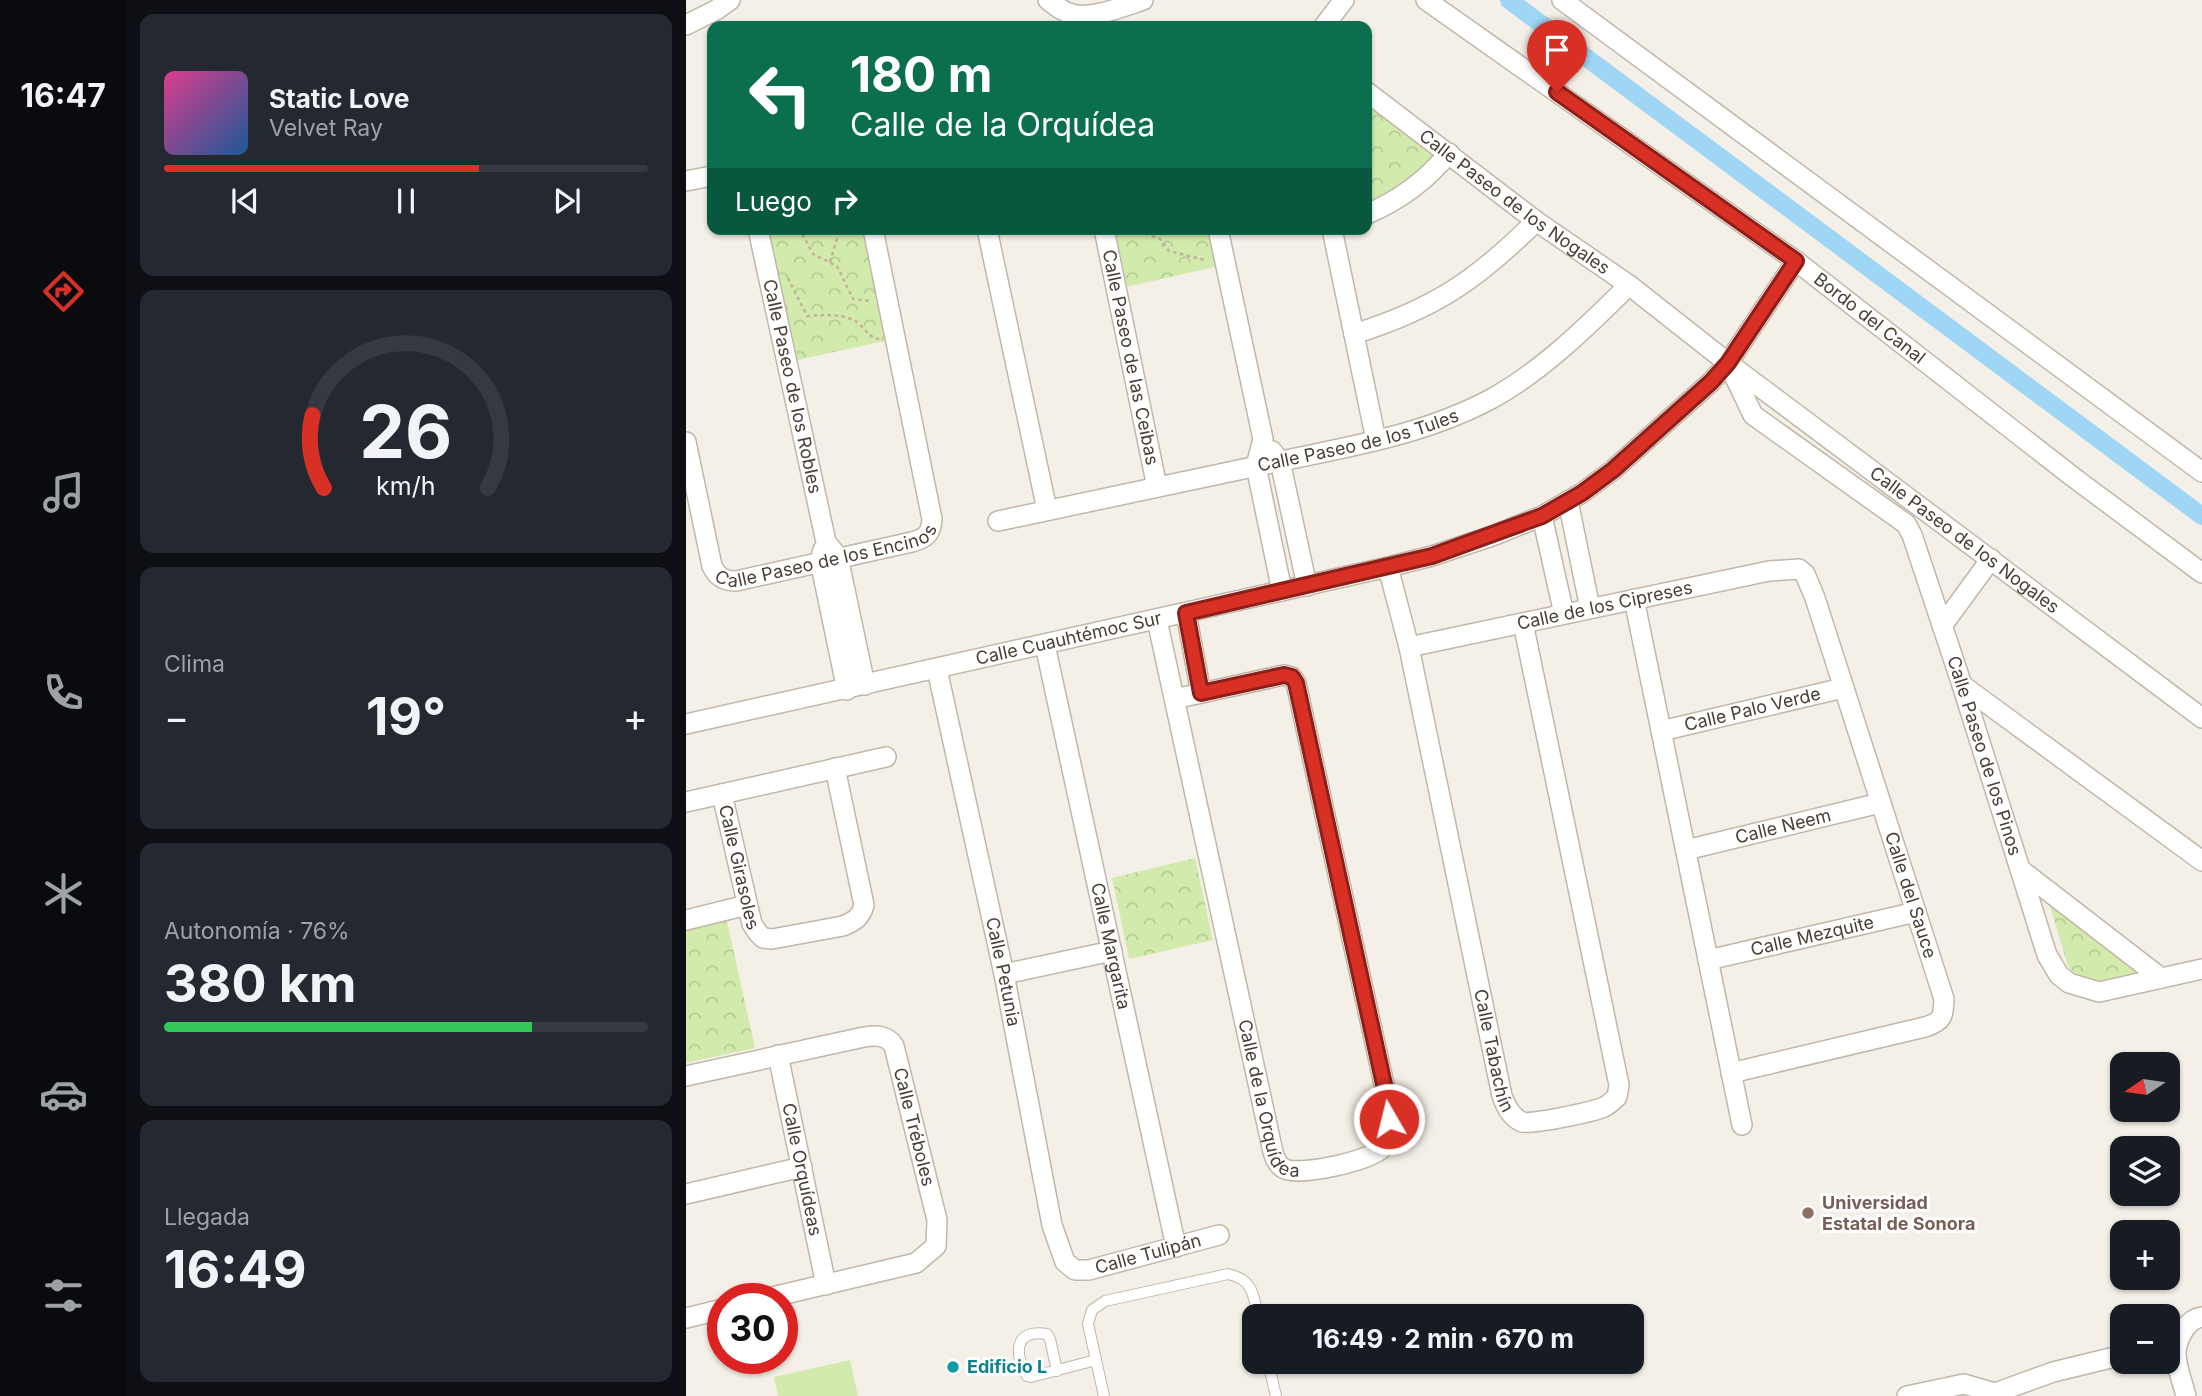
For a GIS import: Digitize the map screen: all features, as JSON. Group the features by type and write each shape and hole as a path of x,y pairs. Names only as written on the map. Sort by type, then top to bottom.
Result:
{"street":[{"path":"686,25 730,0"},
{"path":"1048,0 1060,9 1079,16 1143,0"},
{"path":"1328,21 1344,0"},
{"name":"Bordo del Canal","path":"1426,0 1796,261 2073,477 2202,573"},
{"path":"1562,0 2202,472"},
{"name":"Calle Paseo de los Nogales","path":"1372,96 1536,220 1629,285 1728,363 2202,718"},
{"path":"1372,212 1421,183 1449,153"},
{"path":"686,181 707,177"},
{"path":"1354,334 1414,312 1451,293 1490,265 1536,220"},
{"name":"Calle Paseo de los Robles","path":"759,235 856,687"},
{"name":"Calle Paseo de los Encinos","path":"686,442 712,566 719,576 728,581 828,554 922,540 928,535 932,519 874,235"},
{"path":"989,235 1046,510"},
{"name":"Calle Paseo de las Ceibas","path":"1105,235 1157,487"},
{"path":"1219,235 1263,439 1280,461 1307,586"},
{"path":"1333,235 1376,440"},
{"name":"Calle Cuauhtémoc Sur","path":"686,724 1388,567 1432,556 1542,516 1582,493 1613,470 1711,382 1728,363 1796,261"},
{"name":"Calle Paseo de los Tules","path":"998,521 1376,440 1448,417 1492,399 1526,376 1562,347 1629,285"},
{"name":"Calle Paseo de los Nogales","path":"1728,363 1753,415 1906,524"},
{"path":"1263,439 1256,466 1282,591"},
{"path":"1568,501 1590,608"},
{"path":"1906,524 1920,505"},
{"path":"1542,516 1564,614"},
{"name":"Calle Paseo de los Pinos","path":"1906,524 1916,545 1962,685 2047,955 2059,975 2069,983 2099,992 2161,978"},
{"path":"1942,626 1991,559"},
{"path":"1388,567 1409,647"},
{"name":"Calle de los Cipreses","path":"1409,647 1634,598 1769,571 1799,569"},
{"name":"Calle del Sauce","path":"1731,1073 1936,1023 1942,1017 1944,999 1815,598 1805,574 1799,569"},
{"path":"1634,598 1742,1125"},
{"path":"1186,613 1201,693"},
{"name":"Calle de la Orquídea","path":"1157,620 1174,699 1276,1160 1288,1171 1298,1171 1353,1163 1373,1156 1383,1148 1388,1135 1387,1098 1296,683 1292,677 1284,675 1174,699"},
{"name":"Calle Tabachín","path":"1409,647 1502,1096 1507,1109 1525,1124 1591,1111 1606,1106 1617,1097 1619,1085 1523,623"},
{"name":"Calle Margarita","path":"1045,645 1176,1247"},
{"name":"Calle Petunia","path":"937,669 1004,974 1052,1225 1065,1262 1075,1270"},
{"path":"1962,685 2202,861"},
{"name":"Calle Palo Verde","path":"1661,731 1843,688"},
{"path":"686,802 886,757"},
{"name":"Calle Girasoles","path":"722,794 747,905 758,933 764,938 772,939 843,926 862,914 863,898 835,768"},
{"name":"Calle Neem","path":"1686,850 1880,803"},
{"path":"2021,870 2161,978 2202,969"},
{"path":"686,920 747,905"},
{"name":"Calle Mezquite","path":"1708,960 1916,912"},
{"path":"1004,974 1112,951"},
{"name":"Calle Tréboles","path":"686,1076 863,1037 874,1036 890,1040 894,1046 937,1220 936,1246 916,1263 798,1291"},
{"name":"Calle Orquídeas","path":"778,1055 826,1285"},
{"path":"686,1194 802,1167"},
{"name":"Calle Tulipán","path":"1075,1270 1105,1267 1219,1236"},
{"path":"686,1318 707,1313"},
{"path":"2180,1336 2194,1318 2202,1317"},
{"path":"1907,1396 1964,1384 1982,1393 1995,1393 2053,1372 2110,1358"},
{"path":"2179,1374 2186,1396"}],"lane":[{"path":"1104,1396 1088,1324 1092,1310 1105,1301 1228,1273 1237,1276 1252,1289 1255,1304"},
{"path":"1057,1371 1047,1335 1033,1335 1020,1341 1018,1346 1027,1376 1031,1377 1057,1371 1096,1360"},
{"path":"1271,1374 1276,1396"}],"path":[{"path":"803,235 813,254 837,266 853,299 863,302 887,300"},
{"path":"830,262 838,235"},
{"path":"1149,235 1160,239 1169,251 1226,265"},
{"path":"764,261 780,267 807,316 827,314 845,317 859,323 873,339 896,342"}],"green space":[{"path":"1372,90 1450,148 1434,166 1372,206"},
{"path":"768,235 866,235 889,340 798,360"},
{"path":"1114,235 1211,235 1219,266 1126,287"},
{"path":"1195,858 1213,940 1129,959 1112,878"},
{"path":"2049,903 2140,974 2121,979 2092,981 2075,973 2068,966"},
{"path":"727,921 755,1048 686,1063 686,930"},
{"path":"850,1360 858,1396 778,1396 774,1377 798,1374 798,1372"}],"waterway":[{"path":"1509,0 2202,516"}],"place":[{"name":"Universidad Estatal de Sonora","path":"1808,1213"},
{"name":"Edificio L","path":"953,1367"}],"route":[{"path":"1389,1119 1387,1098 1296,683 1292,677 1284,675 1201,693 1186,613 1432,556 1542,516 1582,493 1613,470 1711,382 1728,363 1796,261 1557,92"}]}
